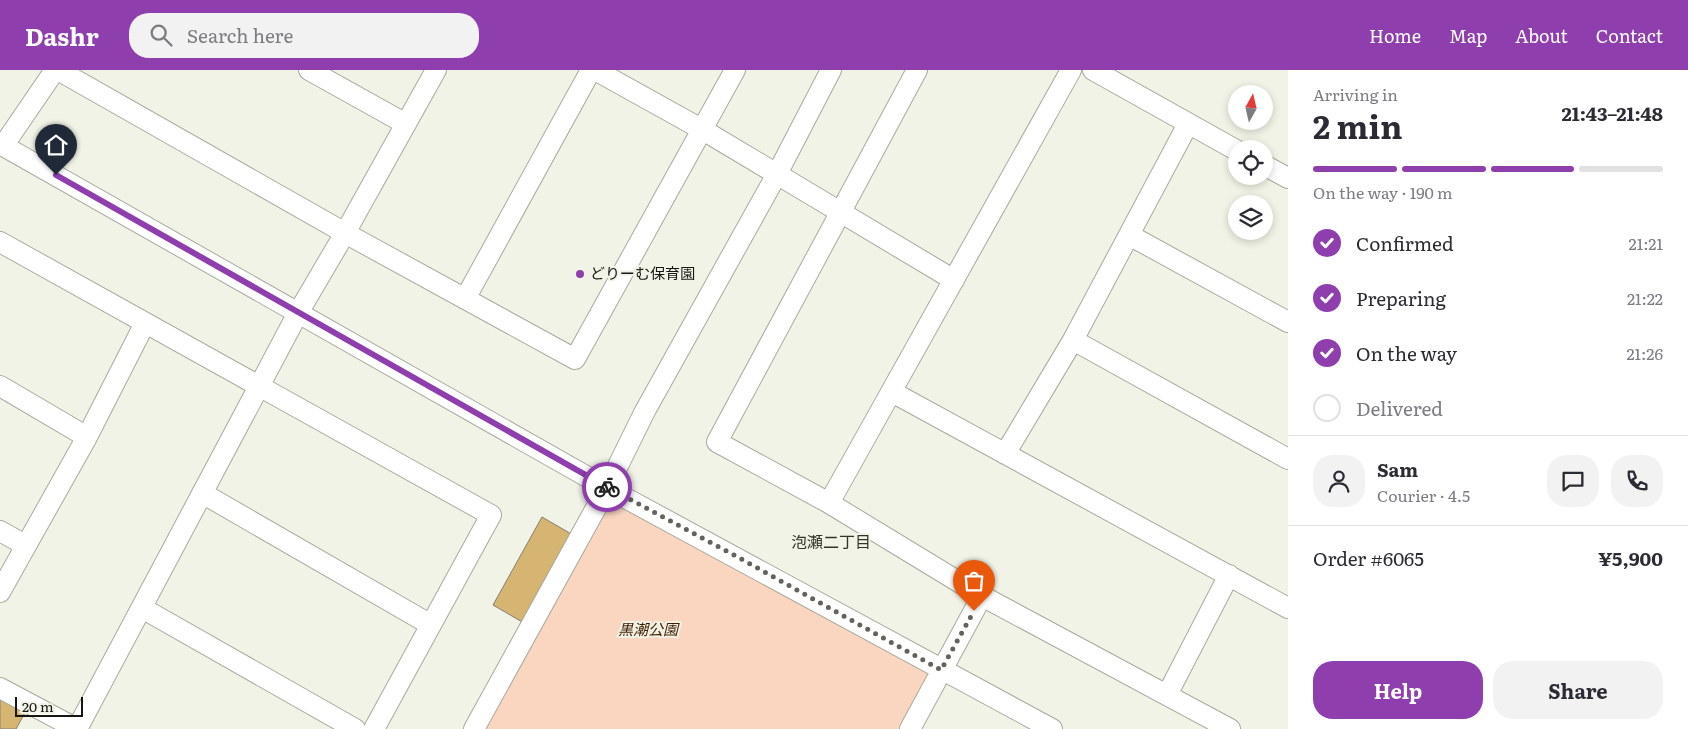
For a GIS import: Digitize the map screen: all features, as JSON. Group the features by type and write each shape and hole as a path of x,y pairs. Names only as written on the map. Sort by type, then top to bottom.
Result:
{"street":[{"path":"735,70 575,359 345,233 56,70 2,145 607,488 734,555 941,670 1052,729"},
{"path":"308,70 406,124"},
{"path":"0,688 77,729 298,313 436,70"},
{"path":"464,299 593,70 703,130 954,280"},
{"path":"474,729 607,488 644,411 777,174 831,70"},
{"path":"918,70 840,211 717,442 829,504 982,596 1230,729"},
{"path":"829,504 1071,70"},
{"path":"1092,70 1228,146"},
{"path":"1005,454 1073,340 1188,124"},
{"path":"1273,170 1288,178"},
{"path":"1129,236 1288,322"},
{"path":"0,242 491,514 374,729"},
{"path":"0,592 87,437 144,322"},
{"path":"1073,340 1288,459"},
{"path":"0,386 87,437"},
{"path":"892,392 1288,608"},
{"path":"202,493 430,625"},
{"path":"0,531 25,545"},
{"path":"1167,695 1229,575"},
{"path":"910,729 982,596"},
{"path":"142,608 355,729"}],"green space":[{"name":"黒潮公園","path":"609,494 933,672 902,729 480,729"}],"building":[{"path":"542,517 573,535 524,623 493,605"},
{"path":"0,699 26,711 16,729 0,729"}],"way so far":[{"path":"607,487 941,670 974,611"}],"place":[{"name":"どりーむ保育園","path":"580,274"}],"district":[{"name":"泡瀬二丁目","path":"831,542"}],"route":[{"path":"56,175 607,487"}]}
